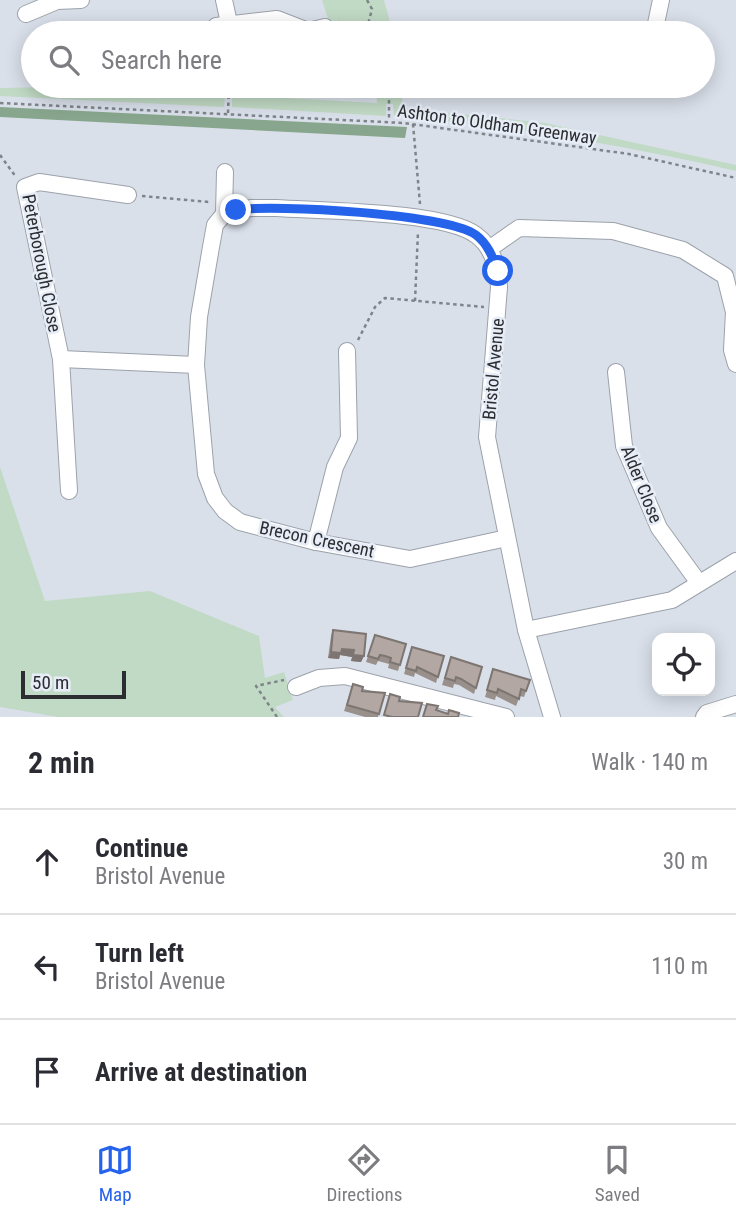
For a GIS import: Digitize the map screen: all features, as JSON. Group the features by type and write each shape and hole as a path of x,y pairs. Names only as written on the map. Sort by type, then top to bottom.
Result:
{"street":[{"path":"26,14 57,1 81,0"},
{"path":"222,21 224,0"},
{"path":"657,21 662,0"},
{"path":"255,21 282,21"},
{"name":"Brecon Crescent","path":"225,172 223,209 215,225 199,317 196,365 206,474 215,498 225,511 240,522 316,542 410,559 507,538"},
{"name":"Peterborough Close","path":"69,491 61,359 25,187 39,182 128,195"},
{"path":"223,209 275,208 420,218 458,225 477,235 489,249 519,228 613,231 683,250 725,276 733,291 732,350 736,364"},
{"name":"Bristol Avenue","path":"489,249 498,271 498,309 487,437 526,630 552,717"},
{"path":"316,542 335,467 349,438 347,351"},
{"path":"61,359 196,365"},
{"name":"Alder Close","path":"616,372 624,446 659,528 699,583"},
{"path":"526,630 672,600 736,561"},
{"path":"296,687 319,678 345,676 506,717"},
{"path":"704,717 707,713 736,704"}],"path":[{"path":"367,0 372,9 370,21"},
{"path":"228,113 229,98"},
{"path":"389,98 389,121"},
{"name":"Ashton to Oldham Greenway","path":"0,103 389,121 629,154 736,178"},
{"path":"413,124 420,218 415,301"},
{"path":"0,155 25,187"},
{"path":"128,195 223,209"},
{"path":"347,351 355,346 375,307 385,298 498,309"},
{"path":"277,717 256,686 281,678 296,687"}],"green space":[{"path":"322,0 384,0 390,21 329,21"},
{"path":"0,88 21,88 21,97 0,96"},
{"path":"41,98 225,98 224,107"},
{"path":"232,98 377,103 377,98 402,98 403,108 545,123 736,165 736,171 566,138 394,116 393,104 386,104 386,116 232,107"},
{"path":"0,107 407,127 405,138 0,117"},
{"path":"0,467 45,601 150,591 259,636 265,678 284,672 293,700 275,707 284,717 58,717 0,707"}],"building":[{"path":"333,630 366,634 364,656 353,655 354,650 331,652"},
{"path":"375,635 406,644 400,665 390,662 391,658 385,656 380,655 378,659 368,656"},
{"path":"412,647 444,656 438,677 417,667 416,671 406,668"},
{"path":"451,657 482,667 476,688 456,677 455,681 445,678"},
{"path":"493,669 530,680 526,691 521,689 519,699 498,689 497,693 487,690"},
{"path":"353,684 363,687 362,691 385,693 379,714 347,705"},
{"path":"390,694 400,697 399,701 422,703 418,717 384,715"},
{"path":"427,704 438,706 436,710 448,714 449,710 459,713 458,717 423,717"}],"route":[{"path":"236,210 275,208 431,219 458,225 477,235 489,249 498,271"}]}
